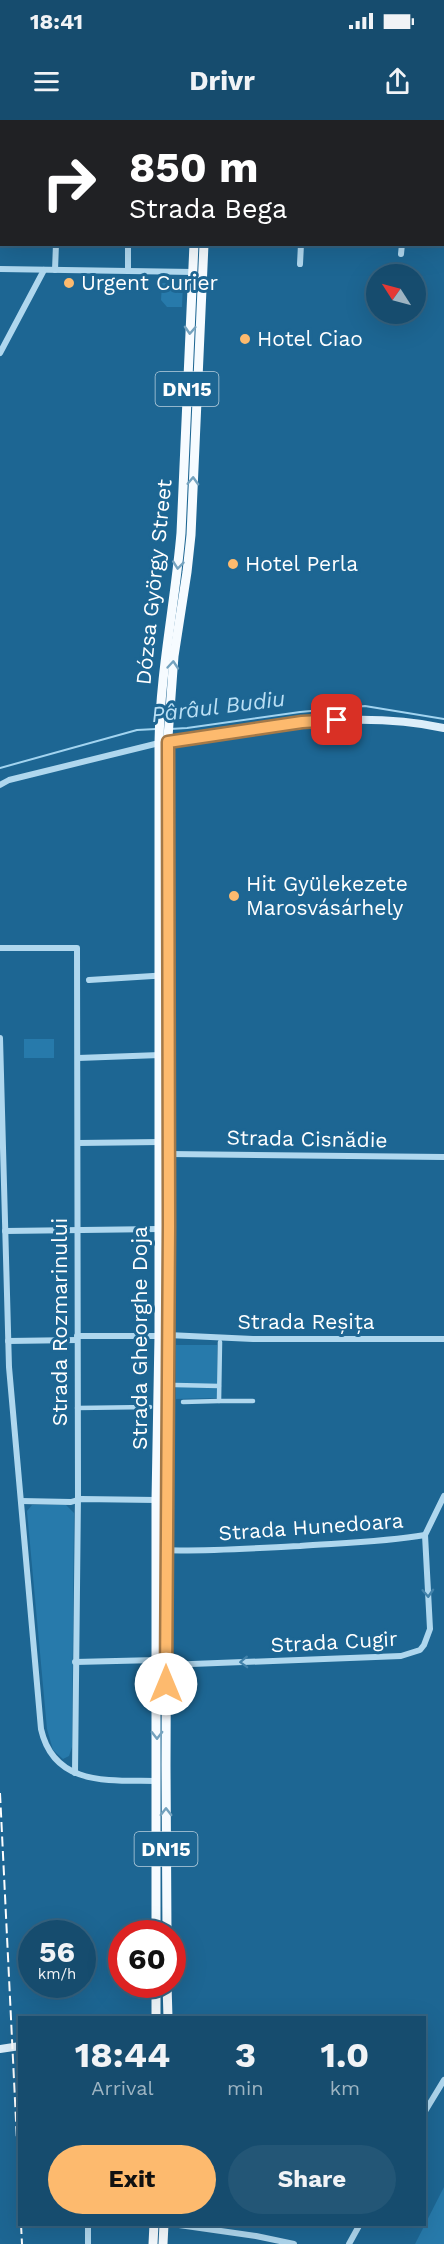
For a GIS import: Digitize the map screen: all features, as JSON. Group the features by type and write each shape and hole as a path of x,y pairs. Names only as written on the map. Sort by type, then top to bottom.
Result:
{"main road":[{"name":"Dózsa György Street","path":"163,740 164,654 178,570 181,533 194,246"},
{"name":"Dózsa György Street","path":"164,723 188,572 204,246"},
{"path":"163,740 302,722 360,718 444,728"},
{"name":"Strada Gheorghe Doja","path":"156,1920 157,1660 169,1154 164,975 163,740"},
{"name":"Strada Gheorghe Doja","path":"164,975 160,1055 159,1229 164,1336 156,1500 161,1551 166,1665 167,1920"},
{"path":"156,1998 156,2016"},
{"path":"167,1998 168,2016"},
{"path":"0,2049 16,2046"},
{"path":"153,2244 154,2226"},
{"path":"164,2226 164,2244"}],"street":[{"path":"56,246 56,270"},
{"path":"128,246 128,271"},
{"path":"300,246 300,264"},
{"path":"401,254 402,246"},
{"path":"0,269 193,272"},
{"path":"0,353 44,270"},
{"path":"0,785 9,780 163,740"},
{"name":"Strada Rozmarinului","path":"0,948 77,948 78,1500 75,1773"},
{"path":"89,980 164,975"},
{"path":"0,1038 9,1367 41,1729 48,1751 55,1760 75,1773 100,1779 156,1781"},
{"path":"78,1058 160,1055"},
{"path":"78,1143 160,1142"},
{"name":"Strada Cisnădie","path":"169,1154 444,1157"},
{"path":"4,1231 159,1229"},
{"name":"Strada Reșița","path":"8,1341 164,1336 254,1339 444,1339"},
{"path":"219,1401 220,1342"},
{"path":"175,1385 219,1386"},
{"path":"183,1402 253,1401"},
{"path":"77,1408 150,1407"},
{"name":"Strada Hunedoara","path":"161,1551 398,1540 425,1534 444,1496"},
{"path":"21,1501 156,1500"},
{"name":"Strada Cugir","path":"166,1665 401,1656 420,1650 430,1629 425,1534"},
{"path":"75,1662 157,1660"},
{"path":"426,2110 444,2080"},
{"path":"88,2226 88,2244"},
{"path":"186,2226 294,2244"},
{"path":"349,2244 359,2226"}],"shaded area":[{"path":"162,283 183,283 182,307 167,307 161,300"},
{"path":"24,1039 54,1039 54,1058 24,1058"},
{"path":"176,1345 217,1345 217,1398 176,1399"},
{"path":"32,1505 66,1505 74,1513 72,1747 69,1756 63,1759 53,1750 47,1729 27,1511"},
{"path":"444,2187 444,2244 415,2244"}],"waterway":[{"name":"Pârâul Budiu","path":"170,729 365,706 444,719"},
{"name":"Pârâul Budiu","path":"0,768 137,730 156,729"}],"railway":[{"path":"0,1793 18,2162"},
{"path":"21,2226 22,2244"}],"place":[{"name":"Urgent Curier","path":"69,283"},
{"name":"Hotel Ciao","path":"245,339"},
{"name":"Hotel Perla","path":"233,564"},
{"name":"Hit Gyülekezete Marosvásárhely","path":"234,896"}],"route":[{"path":"166,1684 169,1226 168,742 302,722 337,720"}]}
